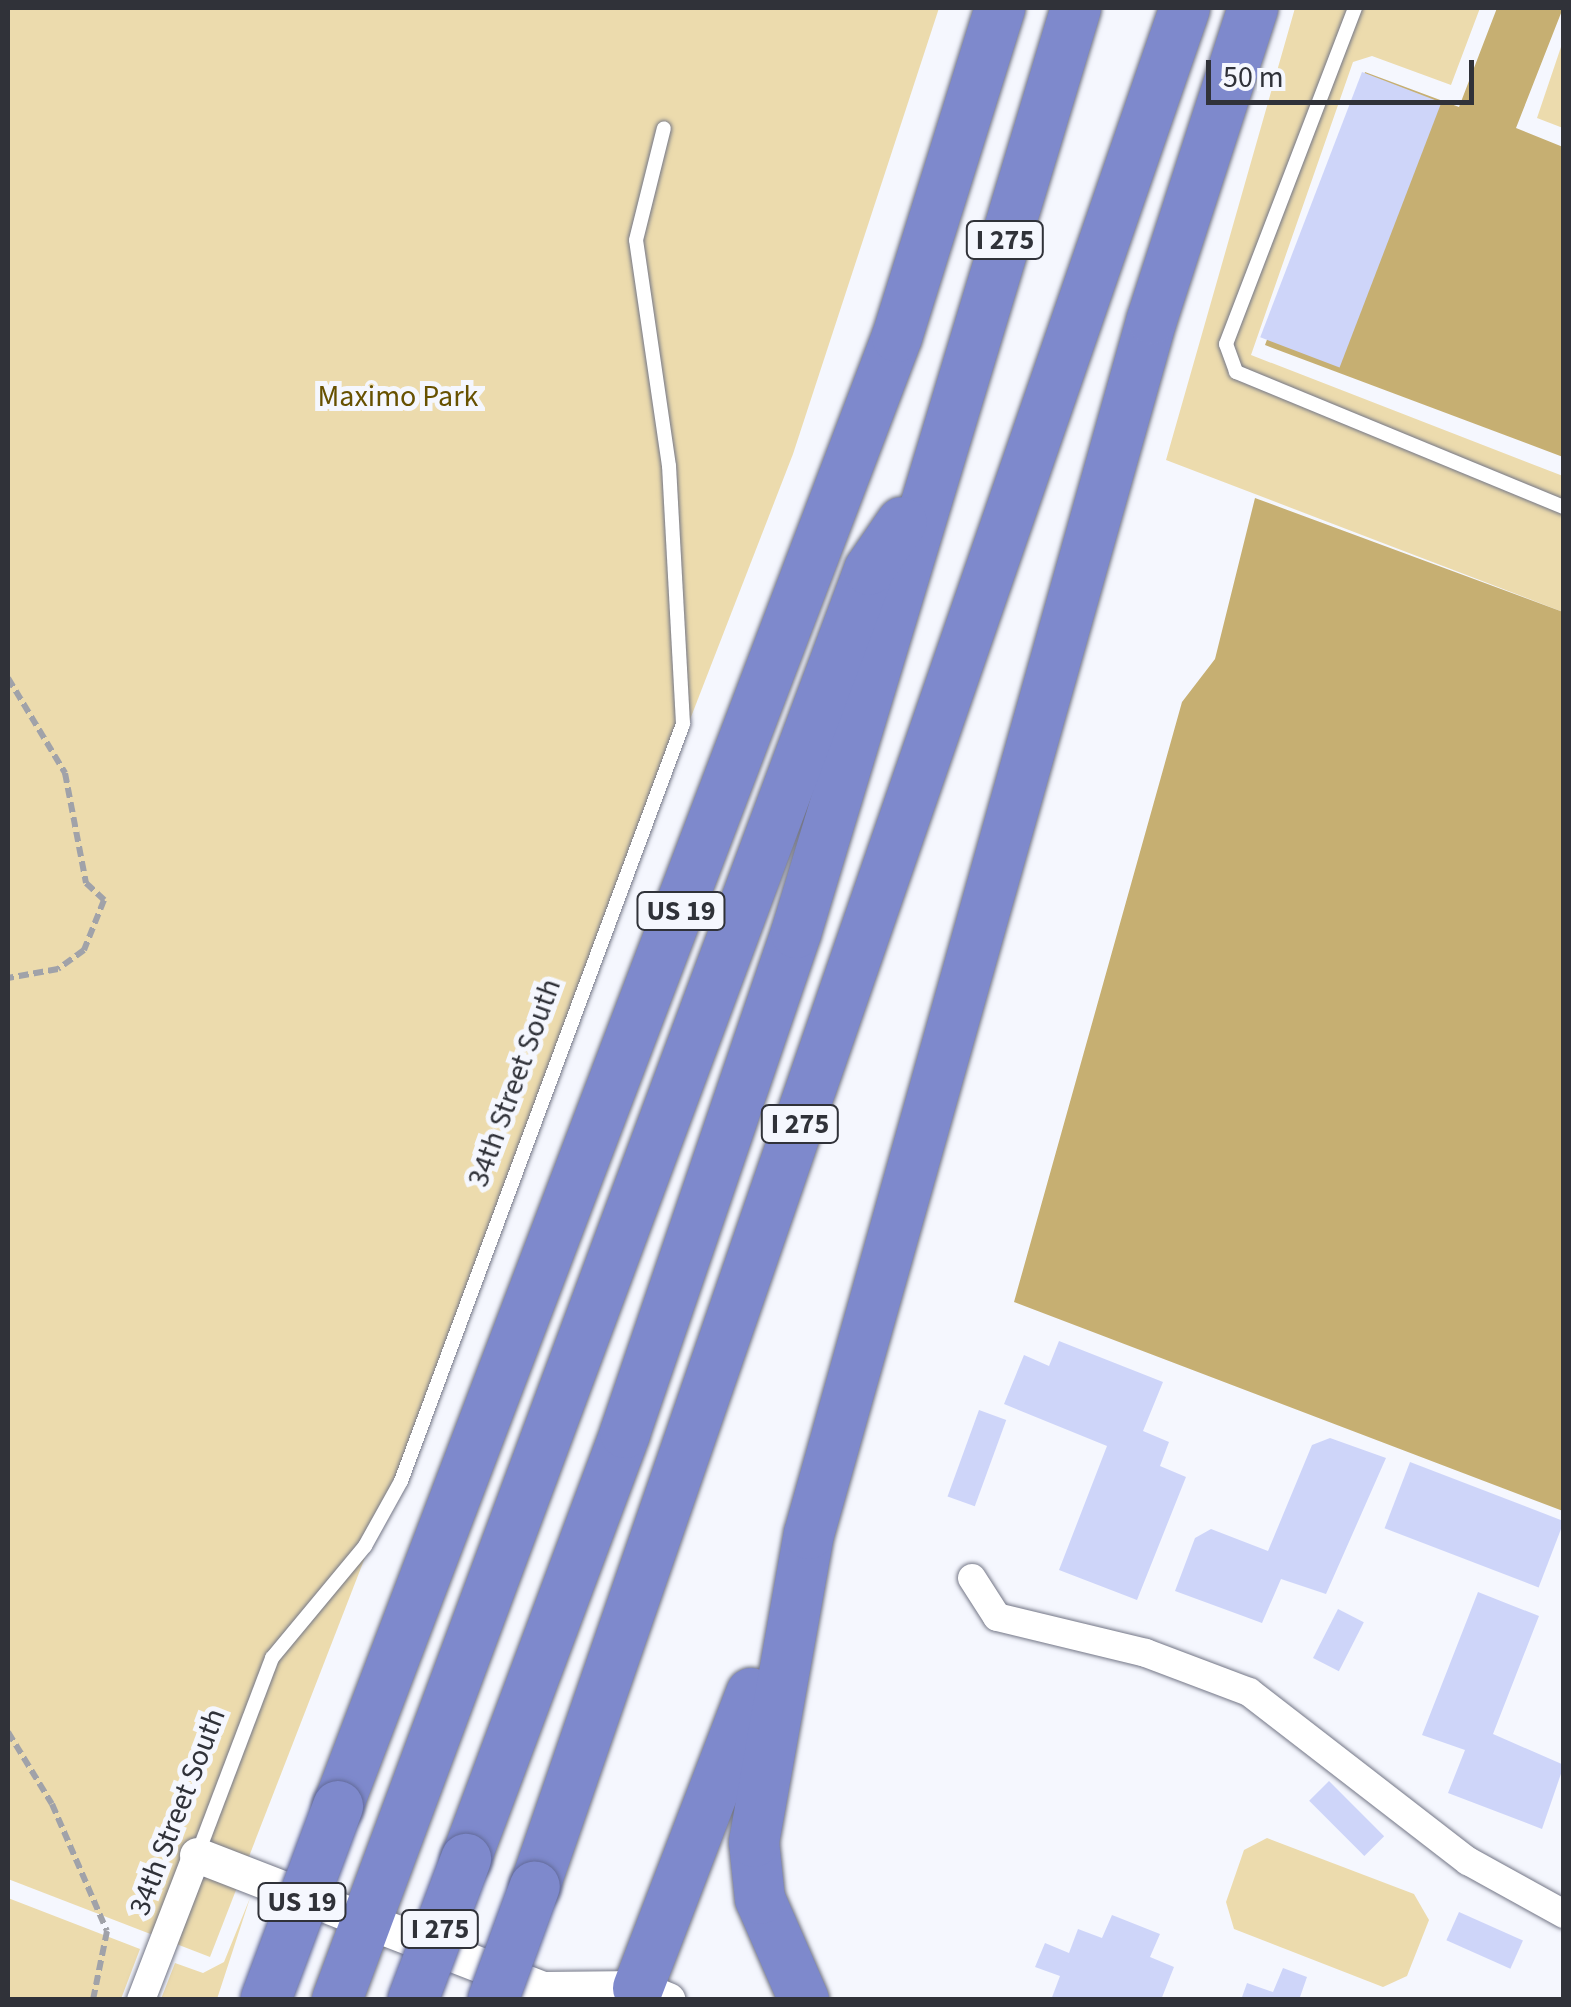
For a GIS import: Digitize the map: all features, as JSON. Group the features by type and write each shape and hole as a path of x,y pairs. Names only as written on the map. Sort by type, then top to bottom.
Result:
{"highway":[{"name":"US 19","path":"266,1999 890,356 1000,8"},
{"name":"I 275","path":"413,2000 790,951 1076,8"},
{"name":"I 275","path":"493,2000 1184,8"},
{"path":"646,1996 809,1534 1146,338 1253,8"},
{"path":"337,2000 869,570 935,473"},
{"path":"804,2000 760,1898 754,1842 809,1534"}],"street":[{"path":"972,1578 997,1616 1146,1653 1249,1692 1468,1861 1564,1914"},
{"path":"198,1856 548,1994 646,1996"},
{"name":"34th Street South","path":"141,2000 198,1856"}],"lane":[{"path":"1355,8 1226,344 1236,372 1564,506"},
{"name":"34th Street South","path":"198,1856 272,1658 365,1546 401,1482 684,724 668,466 636,240 664,128"}],"path":[{"path":"8,678 65,774 86,884 104,900 84,950 58,969 8,978"},
{"path":"8,1732 52,1804 106,1931 93,2000"}],"green space":[{"name":"Maximo Park","path":"8,8 939,8 793,454 210,1957 8,1879"},
{"path":"1295,8 1480,8 1451,85 1372,56 1353,62 1251,355 1563,476 1563,612 1166,460"},
{"path":"1563,41 1563,128 1537,118"},
{"path":"1267,1838 1414,1894 1429,1920 1407,1976 1383,1987 1234,1929 1226,1902 1244,1850"},
{"path":"8,1898 140,1949 121,1999 8,1999"},
{"path":"250,1898 217,1999 161,1999 175,1963 203,1973 224,1962"}],"shaded area":[{"path":"1497,8 1563,8 1516,128 1563,147 1563,457 1265,345 1365,72 1459,107"},
{"path":"1255,498 1563,612 1563,1511 1014,1302 1182,702 1215,659"}],"building":[{"path":"1362,72 1441,102 1340,368 1260,337"},
{"path":"1059,1341 1163,1382 1143,1431 1169,1442 1160,1466 1186,1477 1137,1600 1059,1570 1107,1446 1004,1404 1024,1355 1049,1366"},
{"path":"979,1410 1006,1420 975,1506 948,1496"},
{"path":"1330,1438 1386,1458 1326,1594 1281,1579 1262,1623 1175,1591 1195,1538 1211,1529 1268,1551 1312,1445"},
{"path":"1410,1462 1564,1521 1539,1587 1385,1528"},
{"path":"1478,1592 1539,1616 1493,1734 1564,1765 1542,1829 1448,1793 1465,1750 1422,1735"},
{"path":"1338,1609 1364,1622 1339,1671 1313,1658"},
{"path":"1329,1781 1384,1836 1364,1856 1309,1801"},
{"path":"1459,1912 1523,1940 1510,1969 1446,1940"},
{"path":"1112,1915 1160,1934 1150,1957 1174,1967 1161,2000 1051,2000 1060,1976 1035,1967 1045,1943 1069,1953 1078,1929 1102,1938"},
{"path":"1283,1968 1307,1977 1299,2000 1241,2000 1247,1983 1273,1992"}]}
